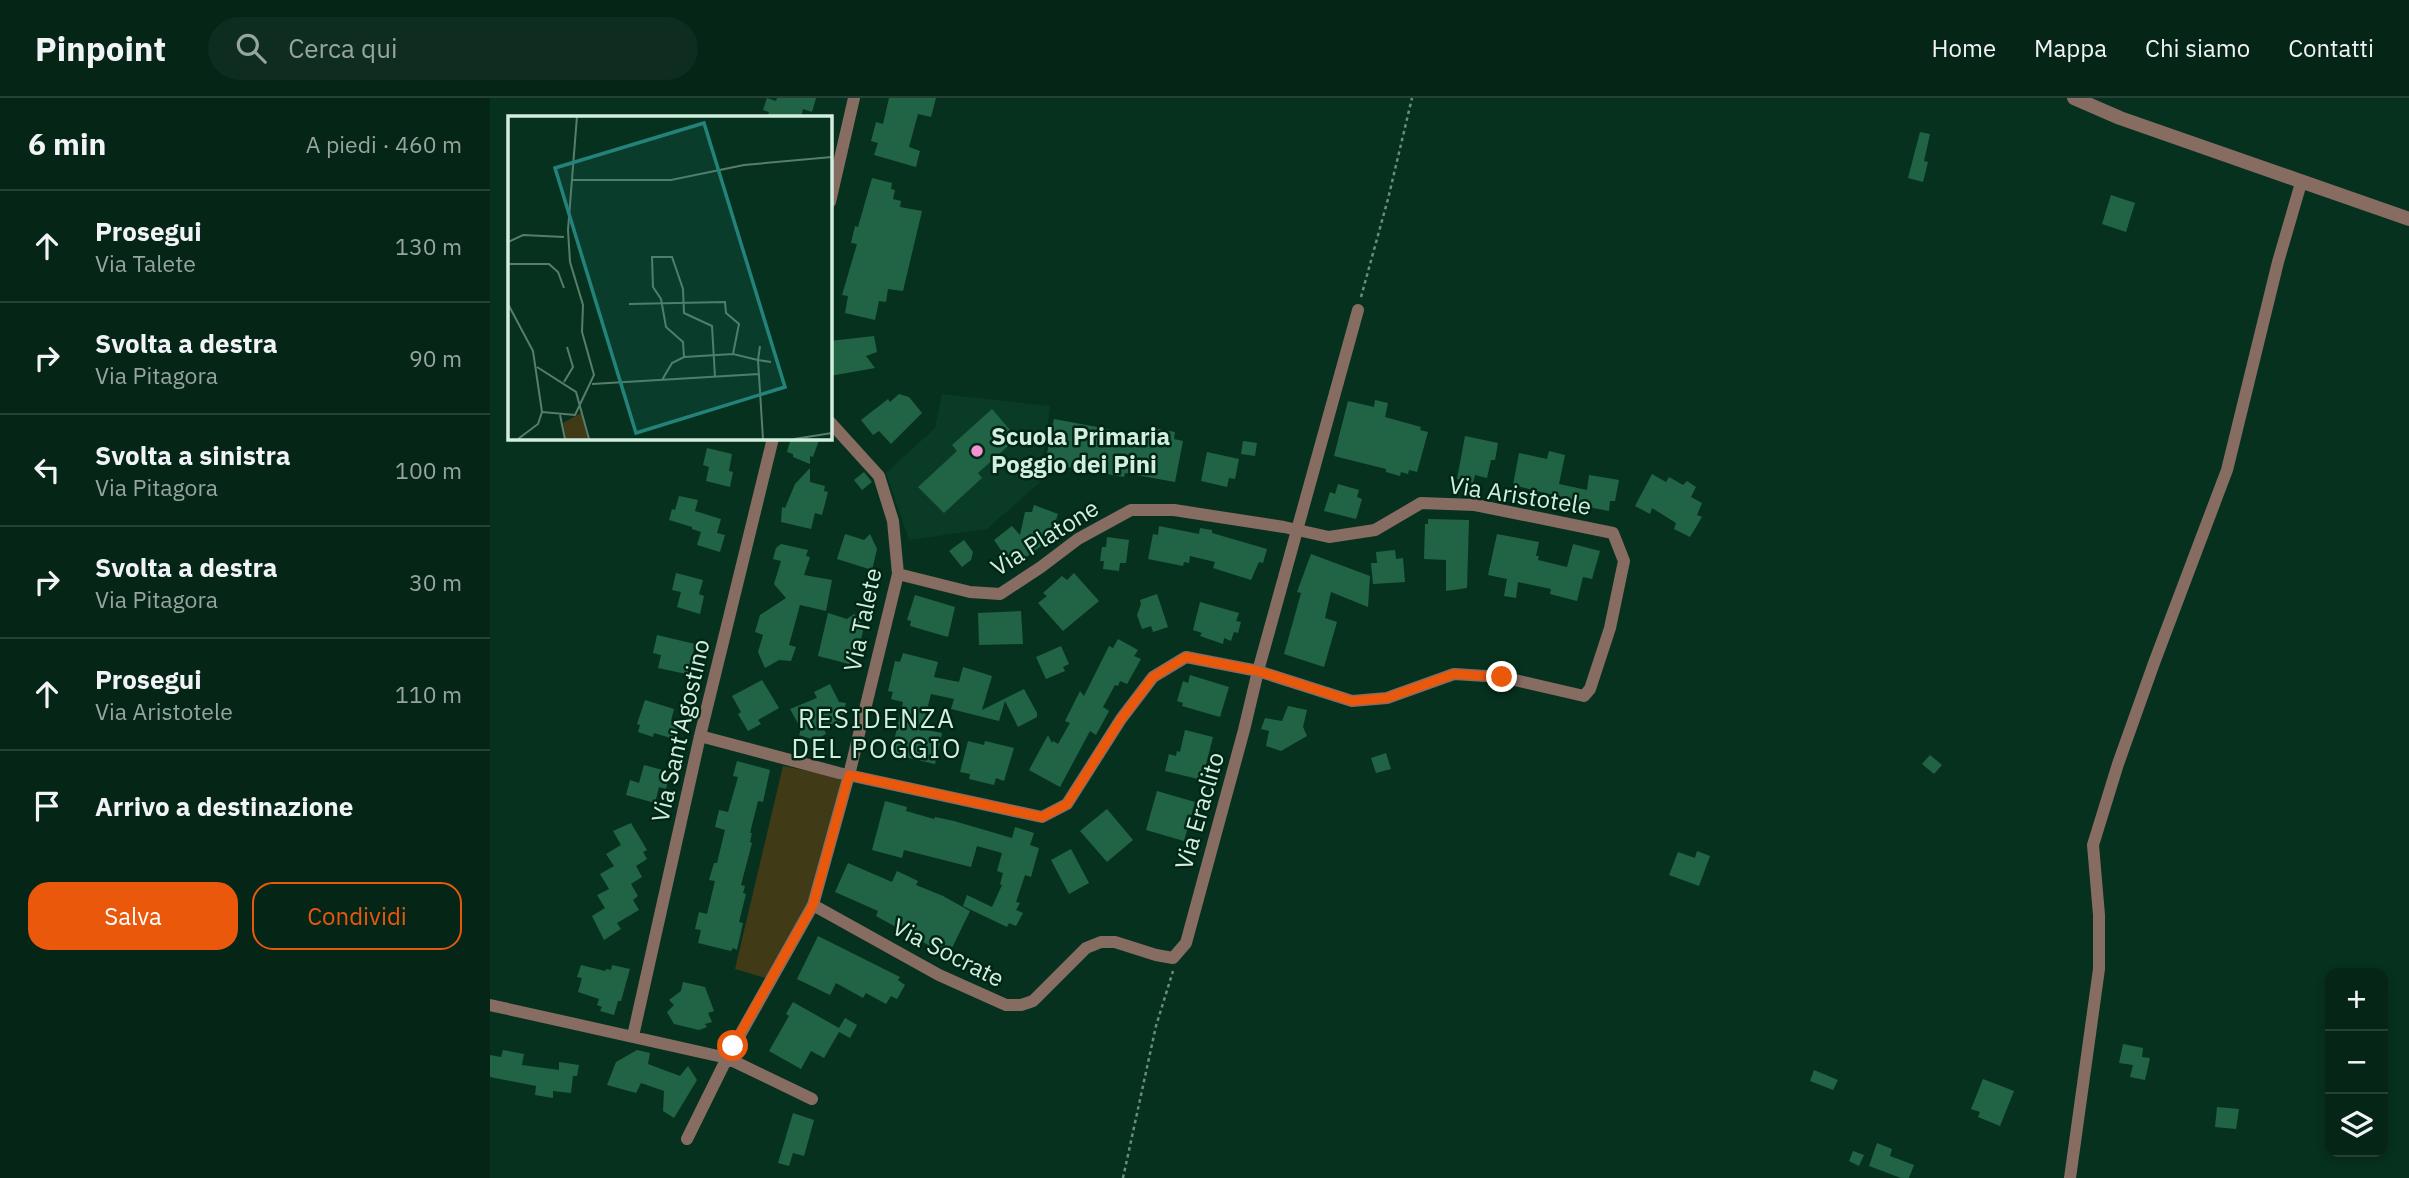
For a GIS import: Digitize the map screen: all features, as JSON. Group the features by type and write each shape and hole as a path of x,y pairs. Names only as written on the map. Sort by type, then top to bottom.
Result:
{"street":[{"path":"831,198 854,98"},
{"path":"2074,98 2120,118 2409,219"},
{"path":"2070,1178 2099,969 2099,915 2093,845 2145,688 2227,470 2278,262 2301,183"},
{"name":"Via Eraclito","path":"1173,958 1186,943 1358,310"},
{"name":"Via Talete","path":"687,1139 727,1058 813,905 849,775 898,574 893,521 878,476 831,423"},
{"name":"Via Sant'Agostino","path":"633,1036 700,736 773,439"},
{"name":"Via Aristotele","path":"1258,671 1352,701 1387,698 1454,674 1502,677 1584,696 1590,689 1610,628 1624,561 1613,533 1475,505 1421,503 1375,530 1329,537 1297,530"},
{"name":"Via Platone","path":"898,574 970,592 1000,594 1079,539 1131,510 1174,510 1297,530"},
{"path":"700,736 849,775 1042,817 1067,804 1121,719 1153,677 1186,657 1258,671"},
{"name":"Via Socrate","path":"813,905 939,975 1006,1005 1021,1005 1032,1001 1086,948 1101,942 1115,942 1173,958"},
{"path":"490,1005 727,1058 812,1100"}],"path":[{"path":"1358,310 1412,98"},
{"path":"1123,1178 1156,1026 1173,975 1173,958"}],"shaded area":[{"name":"Scuola Primaria Poggio dei Pini","path":"942,394 1050,406 1040,482 987,529 909,540 886,473 935,428"},
{"path":"783,766 843,778 807,908 766,978 735,969"}],"building":[{"path":"767,98 776,101 777,98 816,98 812,112 803,109 801,116 767,116 769,112 763,110"},
{"path":"889,98 936,98 931,117 918,114 909,147 920,151 916,167 874,155 878,143 871,141 876,122 883,124"},
{"path":"1920,132 1930,134 1923,182 1908,178"},
{"path":"872,178 892,183 891,189 895,190 893,199 901,201 900,207 922,211 903,291 888,289 886,302 879,301 875,320 845,313 848,296 842,295 857,244 851,243 855,226 858,227"},
{"path":"2111,195 2135,203 2126,232 2102,224"},
{"path":"874,336 877,352 866,356 875,368 831,376 831,341"},
{"path":"899,394 909,397 922,413 891,444 879,431 873,435 861,420"},
{"path":"1375,400 1388,403 1385,417 1421,427 1420,430 1428,432 1417,472 1409,470 1408,474 1401,472 1400,476 1386,472 1386,469 1334,456 1348,401 1374,407"},
{"path":"992,409 1017,438 978,473 982,478 944,513 918,487 957,451 952,445"},
{"path":"1054,419 1151,437 1153,428 1175,432 1174,439 1183,441 1175,482 1125,473 1124,477 1045,463"},
{"path":"1465,436 1498,443 1495,460 1491,460 1487,478 1475,475 1473,483 1457,479"},
{"path":"791,439 819,440 813,457 810,456 810,464 787,452"},
{"path":"1243,441 1257,443 1255,456 1241,454"},
{"path":"707,448 732,454 730,487 706,481 709,467 703,465"},
{"path":"1549,451 1565,455 1559,484 1587,490 1589,475 1619,480 1615,501 1610,501 1609,511 1577,505 1577,501 1513,485 1519,453 1547,459"},
{"path":"1207,452 1239,459 1235,479 1229,478 1227,487 1201,481"},
{"path":"810,468 810,482 825,486 824,491 828,492 822,515 815,513 811,529 781,522 782,507 785,508 795,484"},
{"path":"864,472 872,482 862,490 854,480"},
{"path":"1652,474 1666,482 1669,477 1683,485 1687,481 1696,487 1691,497 1702,503 1697,515 1702,517 1690,537 1674,529 1676,523 1652,508 1650,514 1635,506"},
{"path":"1338,484 1359,490 1357,497 1362,499 1356,519 1324,511 1330,492 1335,494"},
{"path":"679,496 698,500 695,511 721,519 717,533 725,535 720,552 697,545 701,532 669,520"},
{"path":"1034,505 1058,514 1049,540 1013,567 994,540 1012,526 1020,535 1025,512 1032,512"},
{"path":"1428,519 1469,520 1467,588 1446,591 1446,560 1424,559 1425,524 1428,524"},
{"path":"1159,526 1199,534 1200,528 1212,530 1212,533 1267,549 1263,563 1259,562 1251,580 1213,568 1215,562 1190,556 1189,563 1184,562 1183,566 1148,559 1153,534 1158,535"},
{"path":"845,534 864,540 870,534 877,549 872,570 837,559"},
{"path":"1497,534 1539,542 1536,556 1539,556 1538,560 1567,567 1573,544 1600,551 1592,579 1583,577 1577,601 1550,594 1551,589 1518,582 1516,598 1504,596 1507,579 1488,575"},
{"path":"1107,537 1129,540 1126,563 1120,563 1119,571 1103,569 1104,561 1100,561"},
{"path":"964,540 973,552 971,560 962,567 949,551"},
{"path":"781,544 808,550 806,556 810,557 804,575 832,580 826,611 800,605 789,645 796,647 791,661 779,660 765,668 758,652 763,635 755,632 760,615 786,598 774,584 781,561 773,559 776,548"},
{"path":"1395,550 1396,559 1403,558 1405,582 1373,584 1371,563 1377,563 1376,552"},
{"path":"1311,554 1370,576 1368,607 1331,592 1325,618 1337,622 1324,667 1284,654 1301,593 1297,592"},
{"path":"676,573 703,580 699,594 704,596 700,614 677,607 681,592 672,590"},
{"path":"1074,573 1099,601 1063,631 1038,603 1047,596 1043,593 1062,576 1067,580"},
{"path":"1157,594 1168,627 1153,632 1151,626 1142,629 1137,615 1140,600"},
{"path":"915,595 955,607 948,637 910,626 911,621 907,620"},
{"path":"1200,602 1239,613 1236,621 1241,622 1238,633 1234,632 1231,641 1224,638 1223,644 1200,636 1202,633 1193,630"},
{"path":"1021,611 1023,644 979,645 978,613"},
{"path":"828,613 847,619 854,614 864,627 856,659 849,664 818,656"},
{"path":"657,635 695,644 691,675 658,668 661,655 653,653"},
{"path":"1118,639 1138,650 1134,656 1141,659 1127,684 1120,681 1118,686 1115,685 1103,707 1109,711 1096,735 1090,731 1060,787 1029,770 1048,735 1052,743 1053,741 1058,744 1070,723 1065,721 1080,691 1084,696 1109,646 1113,648"},
{"path":"1061,646 1069,664 1063,667 1065,671 1046,679 1036,657"},
{"path":"903,653 938,662 934,677 959,682 963,667 992,676 982,710 1024,689 1037,717 1018,727 1005,701 999,721 951,709 954,699 931,694 922,729 942,733 935,764 891,754 903,702 891,699 893,692 888,691 895,661 900,662"},
{"path":"1190,675 1229,687 1220,717 1182,706 1183,703 1177,701 1183,681 1188,683"},
{"path":"762,680 779,708 758,720 761,724 748,731 732,696"},
{"path":"830,684 839,702 846,703 841,721 824,729 826,734 815,740 799,735 801,729 790,709 817,698 814,692"},
{"path":"645,700 674,709 671,721 679,723 674,739 638,732 640,725 637,724"},
{"path":"1288,706 1307,710 1303,727 1307,736 1281,751 1266,746 1269,731 1261,729 1265,718 1282,721"},
{"path":"1185,730 1213,737 1202,780 1165,771 1169,754 1176,756 1177,751 1180,752"},
{"path":"968,741 984,745 985,741 1014,748 1004,781 996,778 994,785 969,779 970,774 960,772"},
{"path":"1386,753 1391,769 1376,773 1371,758"},
{"path":"1930,755 1942,765 1934,774 1922,764"},
{"path":"737,761 770,770 763,802 758,801 750,833 752,843 741,885 745,886 743,893 746,894 739,922 743,923 737,950 733,948 731,951 698,943 701,930 695,929 699,912 707,914 715,881 709,880 714,863 717,863 725,830 715,827 719,810 728,812 738,777 733,776"},
{"path":"644,765 670,772 666,789 659,787 655,803 626,795 630,780 639,783"},
{"path":"1157,791 1195,802 1184,841 1146,830"},
{"path":"885,801 907,807 906,811 934,819 954,821 1012,838 1015,827 1034,833 1030,845 1039,848 1031,877 1025,875 1016,902 1020,903 1016,910 1023,913 1016,926 1009,923 1007,927 963,906 967,895 992,907 1002,885 1003,873 997,871 1002,853 977,846 971,867 904,850 902,858 872,850"},
{"path":"1107,809 1133,840 1107,862 1080,831"},
{"path":"631,823 647,850 643,852 647,859 636,866 642,877 631,884 638,896 633,900 639,910 617,923 621,929 604,940 592,916 605,908 597,895 609,889 600,874 614,866 606,854 621,845 613,831"},
{"path":"1071,849 1089,883 1069,894 1051,860"},
{"path":"1697,851 1710,856 1699,886 1669,875 1678,852 1695,858"},
{"path":"848,863 892,882 897,871 918,881 916,885 970,911 950,952 943,948 941,952 876,916 878,911 835,892"},
{"path":"818,936 900,977 898,980 905,985 897,999 891,996 886,1004 866,993 863,998 836,983 830,995 797,979"},
{"path":"581,965 605,971 611,970 612,965 630,969 614,1015 600,1011 602,1007 597,1005 599,999 578,992 582,978 577,977"},
{"path":"683,982 705,987 714,1011 708,1013 712,1022 705,1024 707,1027 699,1030 674,1024 667,1012 674,1005 669,1000 681,991"},
{"path":"793,1002 839,1028 845,1018 857,1025 850,1038 839,1032 824,1058 811,1051 801,1069 769,1051 789,1016 786,1014"},
{"path":"2123,1044 2143,1048 2142,1057 2150,1058 2145,1080 2130,1077 2133,1065 2119,1063"},
{"path":"503,1050 524,1054 522,1065 559,1070 559,1062 579,1065 577,1076 573,1076 571,1093 553,1091 553,1098 535,1095 536,1086 490,1077 490,1055 501,1057"},
{"path":"637,1050 650,1053 648,1064 680,1076 688,1066 697,1080 674,1118 663,1111 664,1091 641,1083 636,1093 607,1085 616,1062"},
{"path":"1814,1070 1838,1080 1833,1090 1810,1081"},
{"path":"1983,1079 2014,1091 2000,1126 1978,1117 1980,1112 1971,1109"},
{"path":"2217,1107 2239,1109 2236,1129 2215,1127"},
{"path":"793,1113 814,1120 804,1156 793,1153 789,1166 778,1163"},
{"path":"1877,1143 1892,1149 1890,1156 1914,1165 1909,1178 1901,1178 1869,1166"},
{"path":"1853,1151 1864,1155 1859,1166 1849,1161"}],"place":[{"name":"Scuola Primaria Poggio dei Pini","path":"977,451"}],"district":[{"name":"RESIDENZA DEL POGGIO","path":"877,734"}],"route":[{"path":"733,1046 813,905 849,775 1042,817 1067,804 1121,719 1153,677 1186,657 1258,671 1352,701 1387,698 1454,674 1502,677"}]}
